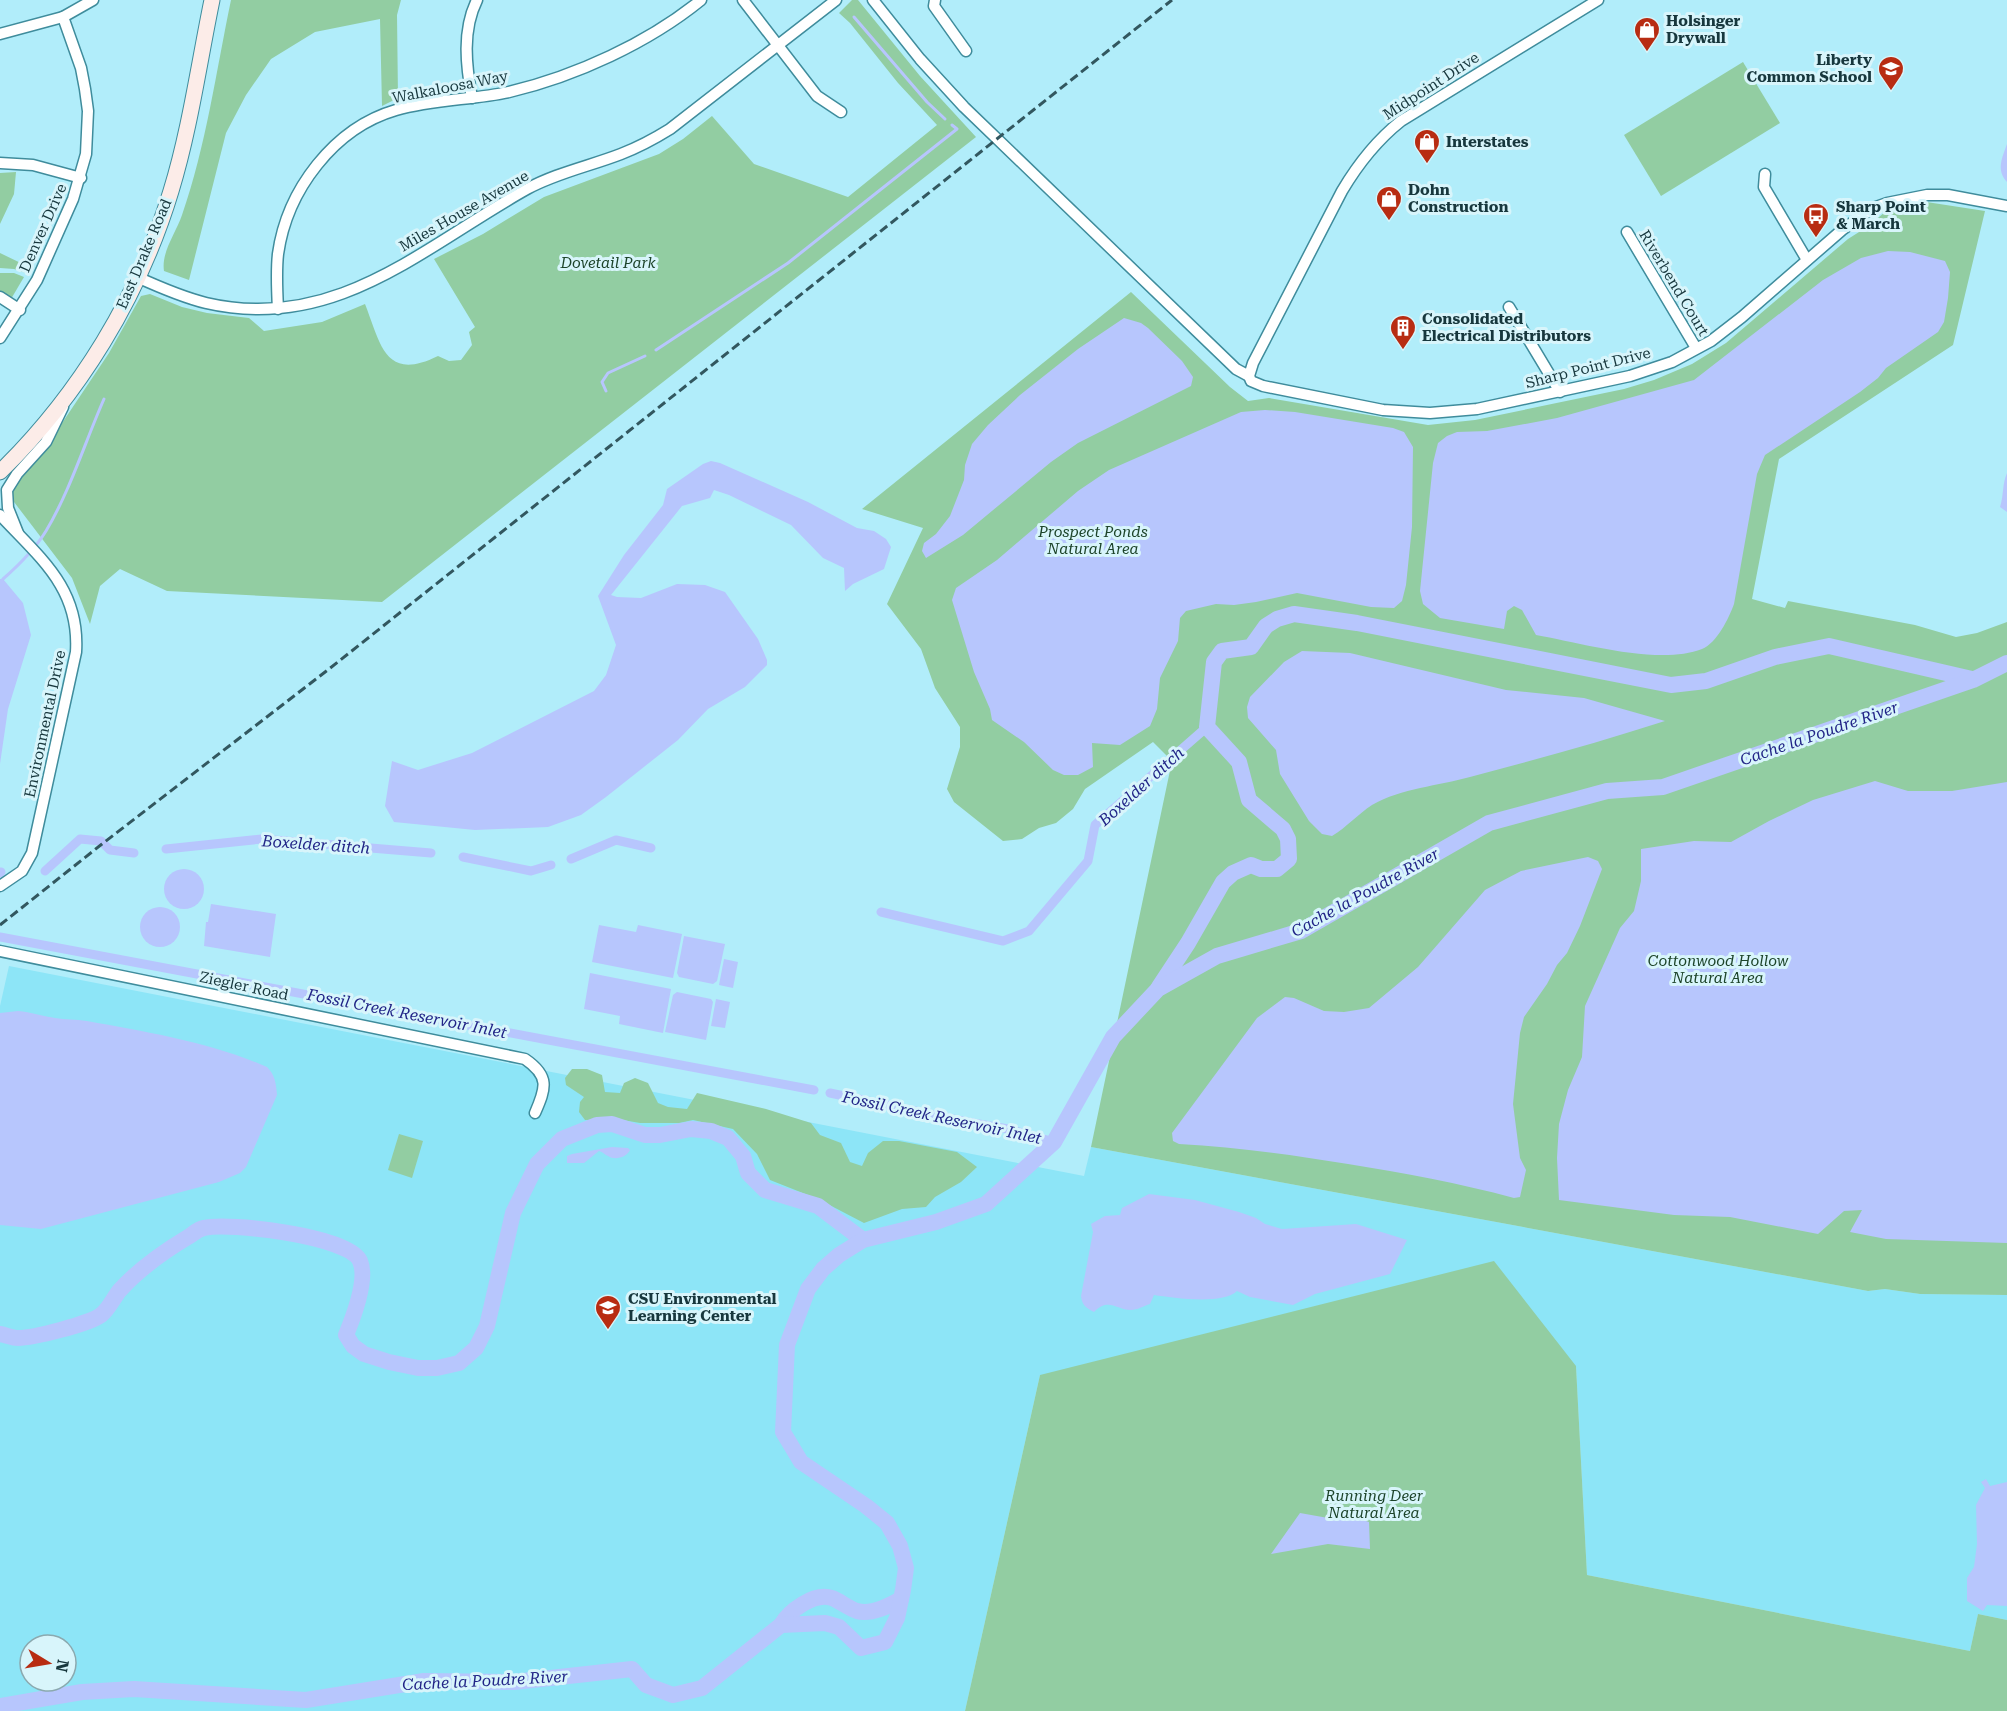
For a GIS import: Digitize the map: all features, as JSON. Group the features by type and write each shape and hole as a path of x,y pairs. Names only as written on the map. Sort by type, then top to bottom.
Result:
{"main road":[{"name":"East Drake Road","path":"0,472 38,432 68,395 108,333 137,277 164,211 180,159 213,0"}],"street":[{"path":"0,34 63,16 93,0"},
{"path":"472,98 468,77 467,40 471,12 477,0"},
{"name":"Walkaloosa Way","path":"278,309 278,252 289,212 309,175 349,134 395,110 520,88 607,57 677,19 701,0"},
{"path":"743,0 818,96 841,112"},
{"name":"Miles House Avenue","path":"137,277 186,298 234,308 278,309 317,302 352,291 400,266 530,188 646,143 670,129 836,0"},
{"name":"Sharp Point Drive","path":"873,0 920,59 964,107 1236,369 1249,376 1251,381 1263,386 1383,410 1430,413 1477,409 1630,376 1672,362 1711,340 1742,317 1849,224 1873,208 1927,195 1948,195 2007,206"},
{"path":"935,0 934,6 966,51"},
{"name":"Midpoint Drive","path":"1249,376 1253,363 1341,190 1355,169 1386,133 1401,121 1598,0"},
{"name":"Denver Drive","path":"0,338 20,310 37,280 81,178 88,136 88,111 81,69 63,16"},
{"path":"0,163 33,165 81,178"},
{"path":"1765,174 1764,187 1807,260"},
{"name":"Riverbend Court","path":"1627,232 1696,348"},
{"path":"0,297 20,310"},
{"path":"1509,307 1560,392"},
{"name":"Environmental Drive","path":"22,540 8,508 7,490 17,474 46,442 68,395"},
{"name":"Environmental Drive","path":"0,515 61,584 68,598 77,633 76,652 32,853 22,871 0,886"},
{"name":"Ziegler Road","path":"0,951 525,1059 542,1075 544,1084 543,1096 535,1113"}],"shaded area":[{"path":"2007,144 2007,182 2001,168"},
{"path":"1888,251 1910,252 1945,261 1950,272 1944,322 1938,332 1886,368 1878,378 1860,392 1765,455 1757,474 1734,604 1722,630 1707,646 1684,654 1664,655 1620,651 1536,635 1522,610 1514,606 1507,611 1504,629 1440,618 1423,604 1420,591 1433,463 1438,443 1447,436 1457,432 1487,431 1557,418 1694,380 1823,280 1861,258"},
{"path":"1124,318 1141,323 1148,328 1182,361 1193,377 1191,386 1078,443 1051,462 963,535 926,558 922,551 924,543 936,534 950,516 964,480 965,465 972,444 988,425 1020,395 1078,349"},
{"path":"1265,410 1295,412 1393,428 1404,432 1413,447 1412,527 1406,585 1402,601 1394,608 1371,607 1297,593 1256,602 1234,605 1216,604 1186,611 1180,618 1178,641 1160,678 1157,709 1150,726 1120,745 1092,743 1093,767 1078,775 1064,775 1053,770 1024,742 992,720 990,709 974,672 952,600 956,588 997,560 1078,491 1109,470 1241,412"},
{"path":"711,461 808,502 857,528 874,531 886,539 891,547 884,569 853,584 845,591 844,568 823,558 791,525 714,490 710,498 682,506 611,595 641,598 677,584 705,585 725,592 758,639 767,665 745,687 708,709 678,740 581,815 548,827 475,830 394,822 385,806 392,761 418,770 472,753 594,691 606,675 616,645 598,596 624,555 663,505 667,489"},
{"path":"2007,473 2007,512 2000,507"},
{"path":"0,579 3,579 23,603 31,635 8,709 0,764"},
{"path":"1302,651 1350,653 1506,690 1584,698 1665,721 1519,764 1395,795 1372,805 1332,836 1322,834 1309,821 1280,774 1276,750 1248,718 1247,707 1250,697 1284,662"},
{"path":"1875,781 1908,791 1952,791 2007,782 2007,1243 1886,1239 1850,1232 1862,1210 1844,1211 1818,1234 1730,1217 1674,1215 1559,1200 1557,1158 1559,1124 1568,1090 1582,1057 1585,1006 1620,928 1634,911 1641,881 1641,849 1694,841 1731,842 1813,800"},
{"path":"1588,857 1598,861 1602,869 1580,926 1567,953 1524,1017 1520,1033 1513,1104 1520,1158 1526,1170 1520,1197 1514,1198 1431,1179 1348,1164 1222,1147 1179,1144 1173,1141 1172,1133 1257,1018 1285,997 1294,998 1324,1011 1344,1012 1369,1008 1418,967 1485,890 1521,871"},
{"path":"184,869 192,870 198,875 203,881 203,897 198,903 192,908 184,909 176,908 170,903 165,897 164,889 165,881 170,875 176,870"},
{"path":"211,904 276,914 270,957 204,946 206,922 208,922"},
{"path":"160,907 168,908 174,913 179,919 179,935 174,941 168,946 160,947 152,946 146,941 141,935 140,927 141,919 146,913 152,908"},
{"path":"599,925 636,932 638,925 682,934 673,978 592,962"},
{"path":"684,936 725,944 717,981 713,984 679,977 677,973"},
{"path":"724,959 738,962 733,988 719,985"},
{"name":"CSU Environmental Learning Center","path":"9,966 1084,1176 1091,1147 1868,1291 1885,1289 1920,1294 2007,1295 2007,1620 1978,1614 1970,1651 1587,1575 1576,1366 1040,1375 965,1711 0,1711 0,1006"},
{"path":"590,973 671,989 663,1033 619,1024 620,1016 584,1009"},
{"path":"677,992 711,999 713,1002 706,1040 665,1032 673,995"},
{"path":"716,999 730,1002 725,1028 711,1026"},
{"path":"18,1011 59,1019 87,1021 178,1039 223,1051 267,1067 275,1080 277,1095 246,1167 240,1173 219,1182 41,1229 0,1225 0,1013"},
{"path":"612,1147 630,1150 620,1158 611,1157 599,1151 584,1163 567,1163 567,1156 572,1154"},
{"path":"1149,1194 1195,1200 1239,1212 1282,1229 1356,1224 1407,1240 1390,1274 1315,1294 1293,1305 1250,1297 1237,1291 1221,1298 1210,1299 1154,1295 1150,1304 1136,1309 1104,1305 1094,1312 1085,1306 1081,1296 1093,1232 1091,1224 1105,1216 1120,1215 1122,1208"},
{"path":"1986,1479 1990,1486 2007,1482 2007,1606 1987,1605 1983,1611 1967,1601 1967,1578 1974,1567 1977,1544 1976,1505 1985,1488 1981,1482"},
{"path":"1300,1513 1328,1518 1348,1515 1369,1522 1370,1549 1328,1544 1271,1554"}],"green space":[{"path":"231,0 401,0 397,15 398,98 382,106 380,19 315,32 271,59 246,95 226,133 189,280 164,271 165,257 182,215 198,162"},
{"name":"Dovetail Park","path":"852,0 858,0 920,76 976,137 382,602 167,591 120,569 100,586 90,624 72,578 11,498 13,486 50,441 109,353 141,296 150,294 182,307 207,313 249,318 264,331 322,322 365,304 381,345 396,362 406,365 420,363 438,356 449,361 461,360 472,345 469,332 475,327 434,259 483,234 544,197 659,154 712,116 754,164 848,197 937,125 839,13"},
{"path":"1743,62 1780,123 1661,196 1624,135"},
{"path":"16,172 14,194 0,224 0,173"},
{"path":"1920,201 1985,211 1953,345 1779,459 1752,599 1785,608 1788,601 1915,625 1956,637 1977,633 2007,622 2007,1295 1920,1294 1885,1289 1868,1291 1091,1147 1172,761 1153,742 1085,789 1073,809 1056,823 1039,828 1022,839 1003,841 954,802 947,789 960,747 960,727 935,688 921,649 887,604 923,528 862,509 1131,292 1230,387 1248,401 1269,398 1428,425 1475,420 1624,389 1654,380 1692,364 1726,343 1848,239 1885,212"},
{"path":"0,253 29,267 26,273 0,268"},
{"path":"0,273 14,273 24,277 11,299 0,292"},
{"path":"572,1069 587,1069 602,1075 605,1092 620,1093 624,1083 635,1078 648,1083 658,1103 668,1107 687,1109 697,1093 766,1109 811,1123 820,1135 841,1143 850,1162 862,1166 868,1153 883,1141 899,1141 957,1152 977,1167 961,1182 935,1197 926,1207 902,1209 864,1223 818,1199 770,1180 757,1154 733,1129 693,1120 679,1123 640,1123 617,1119 585,1120 579,1112 580,1102 584,1097 566,1085 565,1078"},
{"path":"399,1134 423,1141 412,1178 388,1170"},
{"name":"Running Deer Natural Area","path":"1494,1261 1576,1366 1587,1575 1970,1651 1978,1614 2007,1620 2007,1711 965,1711 1040,1375"}],"waterway":[{"path":"854,17 927,102 945,119"},
{"path":"656,350 788,263 957,129 952,125"},
{"path":"606,391 602,382 608,373 645,356"},
{"path":"3,579 37,544 55,516 104,399"},
{"path":"1159,987 1188,943 1223,882 1233,873 1251,865 1261,869 1277,869 1289,859 1288,839 1283,829 1249,800 1239,762 1207,727 1214,662 1222,651 1251,647 1266,626 1277,619 1294,614 1357,623 1671,685 1706,681 1775,657 1829,646 1972,679"},
{"name":"Cache la Poudre River","path":"0,1706 82,1692 134,1689 306,1700 424,1681 514,1682 632,1669 646,1685 673,1695 702,1688 781,1625 825,1623 839,1627 861,1648 885,1642 897,1618 903,1590 906,1568 900,1546 887,1523 801,1462 783,1432 787,1345 808,1289 823,1269 839,1255 863,1240 936,1222 986,1204 1054,1142 1113,1037 1158,989 1217,956 1301,931 1489,823 1607,791 1663,787 1973,680 2007,663"},
{"name":"Boxelder ditch","path":"881,912 1003,941 1029,931 1088,861 1095,825 1207,727"},
{"name":"Boxelder ditch","path":"45,871 80,839 101,841 110,850 134,853"},
{"name":"Boxelder ditch","path":"166,849 262,839 431,853"},
{"name":"Boxelder ditch","path":"571,859 616,840 651,848"},
{"name":"Boxelder ditch","path":"463,857 531,871 551,865"},
{"name":"Fossil Creek Reservoir Inlet","path":"0,937 814,1090"},
{"name":"Fossil Creek Reservoir Inlet","path":"830,1093 1008,1129 1054,1142"},
{"path":"0,1334 16,1338 36,1336 95,1319 104,1312 120,1290 144,1268 200,1229 237,1227 312,1238 351,1252 360,1261 362,1278 356,1309 346,1335 353,1346 364,1354 418,1368 437,1368 459,1363 476,1348 487,1326 513,1213 537,1164 562,1139 597,1125 612,1124 645,1135 660,1135 691,1129 711,1131 728,1138 743,1156 748,1173 765,1190 818,1206 863,1240"},
{"path":"781,1625 796,1609 818,1598 832,1598 862,1612 880,1609 901,1599"}],"railway":[{"path":"0,925 329,669 1172,0"}],"place":[{"name":"Holsinger Drywall","path":"1647,53"},
{"name":"Liberty Common School","path":"1891,92"},
{"name":"Interstates","path":"1427,165"},
{"name":"Dohn Construction","path":"1389,222"},
{"name":"Sharp Point & March","path":"1816,239"},
{"name":"Consolidated Electrical Distributors","path":"1403,351"},
{"name":"CSU Environmental Learning Center","path":"608,1331"}],"park label":[{"name":"Prospect Ponds Natural Area","path":"1093,540"},
{"name":"Cottonwood Hollow Natural Area","path":"1718,970"}]}
